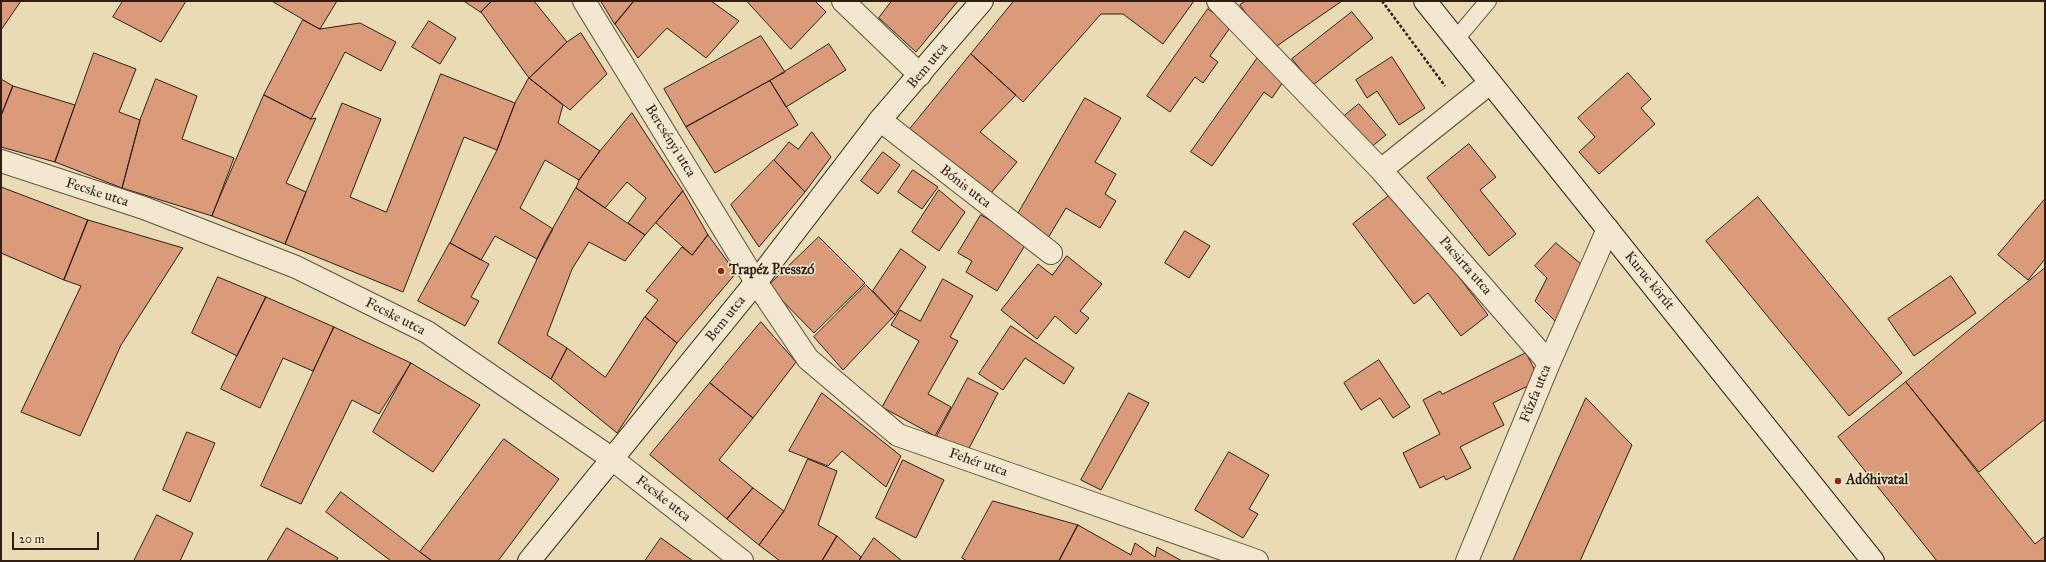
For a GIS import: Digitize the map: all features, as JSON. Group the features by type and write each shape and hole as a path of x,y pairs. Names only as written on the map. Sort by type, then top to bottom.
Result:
{"street":[{"name":"Bercsényi utca","path":"584,1 756,282"},
{"path":"843,1 920,75"},
{"name":"Bem utca","path":"529,561 611,458 756,282 880,120 982,1"},
{"name":"Pacsirta utca","path":"1218,1 1381,170 1549,363"},
{"name":"Kuruc körút","path":"1425,1 1873,561"},
{"path":"1381,170 1490,83"},
{"name":"Bónis utca","path":"880,120 1051,253"},
{"name":"Fecske utca","path":"1,162 144,208 296,267 427,332 611,458 742,561"},
{"name":"Fűzfa utca","path":"1467,561 1549,363 1608,229"},
{"name":"Fehér utca","path":"756,282 808,360 898,435 1257,561"}],"lane":[{"path":"1456,39 1488,1"}],"path":[{"path":"1382,1 1460,106"}],"building":[{"path":"1,1 21,1 1,30"},
{"path":"123,1 186,1 161,42 113,17"},
{"path":"272,1 337,1 320,29"},
{"path":"464,1 492,1 481,12"},
{"path":"492,1 534,1 567,42 529,78 481,12"},
{"path":"601,1 634,1 615,24"},
{"path":"634,1 711,1 739,21 706,58 667,28 638,58 615,24"},
{"path":"747,1 815,1 826,12 791,49"},
{"path":"892,1 958,1 916,52 879,18"},
{"path":"1014,1 1194,1 1163,44 1123,14 1101,14 1023,102 971,54"},
{"path":"1246,1 1342,1 1271,50 1240,5"},
{"path":"1208,9 1232,25 1210,56 1218,62 1203,83 1195,77 1170,112 1147,96"},
{"path":"1352,12 1373,38 1313,85 1292,59"},
{"path":"303,20 320,29 360,23 396,42 381,71 345,52 311,119 264,95"},
{"path":"429,21 456,38 440,64 412,47"},
{"path":"581,33 607,74 570,110 529,78 567,42"},
{"path":"761,36 785,72 686,127 664,89"},
{"path":"829,44 846,70 786,107 770,81"},
{"path":"94,53 136,69 119,112 140,120 122,188 55,162"},
{"path":"971,54 1016,95 980,132 1017,162 991,193 910,129"},
{"path":"1259,56 1287,76 1272,98 1264,92 1212,166 1191,152"},
{"path":"1392,57 1425,108 1399,125 1377,91 1367,98 1356,80"},
{"path":"1628,73 1651,99 1641,108 1655,124 1599,174 1579,152 1595,137 1578,118"},
{"path":"441,74 515,103 497,150 464,137 403,292 285,244 342,103 381,119 350,197 386,212"},
{"path":"529,78 563,105 558,123 600,151 579,180 545,160 520,208 553,229 537,259 495,236 481,260 450,243 497,150 515,103"},
{"path":"1,79 13,86 1,116"},
{"path":"156,79 197,96 182,139 234,158 212,216 122,188 140,120"},
{"path":"770,81 798,125 715,173 686,127"},
{"path":"13,86 75,105 55,162 1,147 1,116"},
{"path":"264,95 311,119 316,118 286,183 306,192 285,244 212,216"},
{"path":"1085,98 1121,118 1095,162 1116,174 1105,194 1116,201 1100,228 1066,208 1048,238 1015,219"},
{"path":"1359,104 1386,135 1370,148 1343,117"},
{"path":"632,113 683,191 645,235 628,223 646,198 627,182 605,208 576,188 579,180 600,151"},
{"path":"812,132 831,157 805,192 774,160 789,142 798,149"},
{"path":"1469,144 1496,177 1480,190 1516,234 1489,256 1427,178"},
{"path":"883,152 900,165 878,194 861,181"},
{"path":"774,160 805,192 759,247 731,205"},
{"path":"913,170 938,187 922,209 898,192"},
{"path":"1,187 88,220 64,280 1,253"},
{"path":"576,188 645,235 625,261 589,242 572,269 547,335 567,348 551,379 498,343 545,242"},
{"path":"939,190 965,212 939,251 912,232"},
{"path":"683,191 708,235 692,255 656,223"},
{"path":"1394,192 1488,315 1461,336 1428,293 1414,304 1353,224"},
{"path":"1758,197 1902,373 1849,416 1706,241"},
{"path":"2045,199 2045,259 2028,280 1998,255"},
{"path":"981,215 1027,242 997,291 966,272 972,261 958,253"},
{"path":"88,220 183,248 121,345 80,436 21,412 81,286 64,280"},
{"path":"1185,231 1210,246 1189,278 1165,263"},
{"path":"708,235 736,273 677,343 645,317 658,300 646,291 682,247 692,255"},
{"path":"819,237 865,283 814,333 768,286"},
{"path":"450,243 489,264 471,297 479,301 465,326 418,301"},
{"path":"1556,243 1587,269 1559,325 1535,301 1547,278 1535,266"},
{"path":"901,249 926,267 895,315 873,291"},
{"path":"1067,256 1102,284 1080,311 1089,318 1076,334 1055,316 1037,339 1001,310 1038,264 1052,275"},
{"path":"2045,268 2045,419 1979,472 1906,382"},
{"path":"1951,276 1976,313 1914,356 1888,319"},
{"path":"218,277 266,297 237,356 192,333"},
{"path":"943,279 973,296 950,337 958,341 928,394 951,407 935,436 882,407 919,341 891,325 900,310 920,321"},
{"path":"866,285 895,315 843,370 814,337"},
{"path":"266,297 334,327 313,371 283,358 260,408 221,389"},
{"path":"645,317 677,343 617,433 551,379 567,348 605,377"},
{"path":"761,322 796,362 753,418 710,383"},
{"path":"1011,326 1074,368 1064,384 1025,358 1003,390 979,374"},
{"path":"334,327 411,363 379,414 352,400 301,504 261,486"},
{"path":"1526,353 1540,380 1493,403 1504,425 1460,447 1471,468 1446,480 1444,476 1420,488 1403,453 1440,434 1423,400 1440,391 1442,394"},
{"path":"1379,360 1410,407 1393,418 1380,398 1361,410 1344,383"},
{"path":"411,363 480,405 433,472 373,432"},
{"path":"968,378 998,393 967,452 937,436"},
{"path":"1906,382 2035,544 2045,536 2045,561 1937,561 1838,437"},
{"path":"710,383 753,418 719,460 753,488 727,519 650,455"},
{"path":"822,393 901,456 886,487 842,451 828,466 789,451"},
{"path":"1129,393 1149,403 1101,490 1081,480"},
{"path":"1586,398 1632,445 1580,561 1513,561"},
{"path":"187,432 215,443 190,502 163,490"},
{"path":"504,439 559,479 498,561 432,561 420,552"},
{"path":"1229,452 1269,475 1249,509 1258,514 1243,538 1195,510"},
{"path":"808,459 837,471 818,525 837,536 822,561 780,561 759,545 784,511"},
{"path":"903,460 944,480 916,538 876,518"},
{"path":"753,488 784,511 759,545 727,519"},
{"path":"341,492 432,561 391,561 326,512"},
{"path":"993,501 1078,525 1059,561 967,561 962,558"},
{"path":"157,515 193,533 180,561 134,561"},
{"path":"1078,525 1131,555 1135,543 1155,557 1157,547 1182,561 1059,561"},
{"path":"287,528 338,558 336,561 267,561"},
{"path":"837,536 861,557 859,561 822,561"},
{"path":"661,538 693,561 645,561"},
{"path":"874,538 902,561 859,561"}],"place":[{"name":"Trapéz Presszó","path":"721,271"},
{"name":"Adóhivatal","path":"1838,481"}]}
